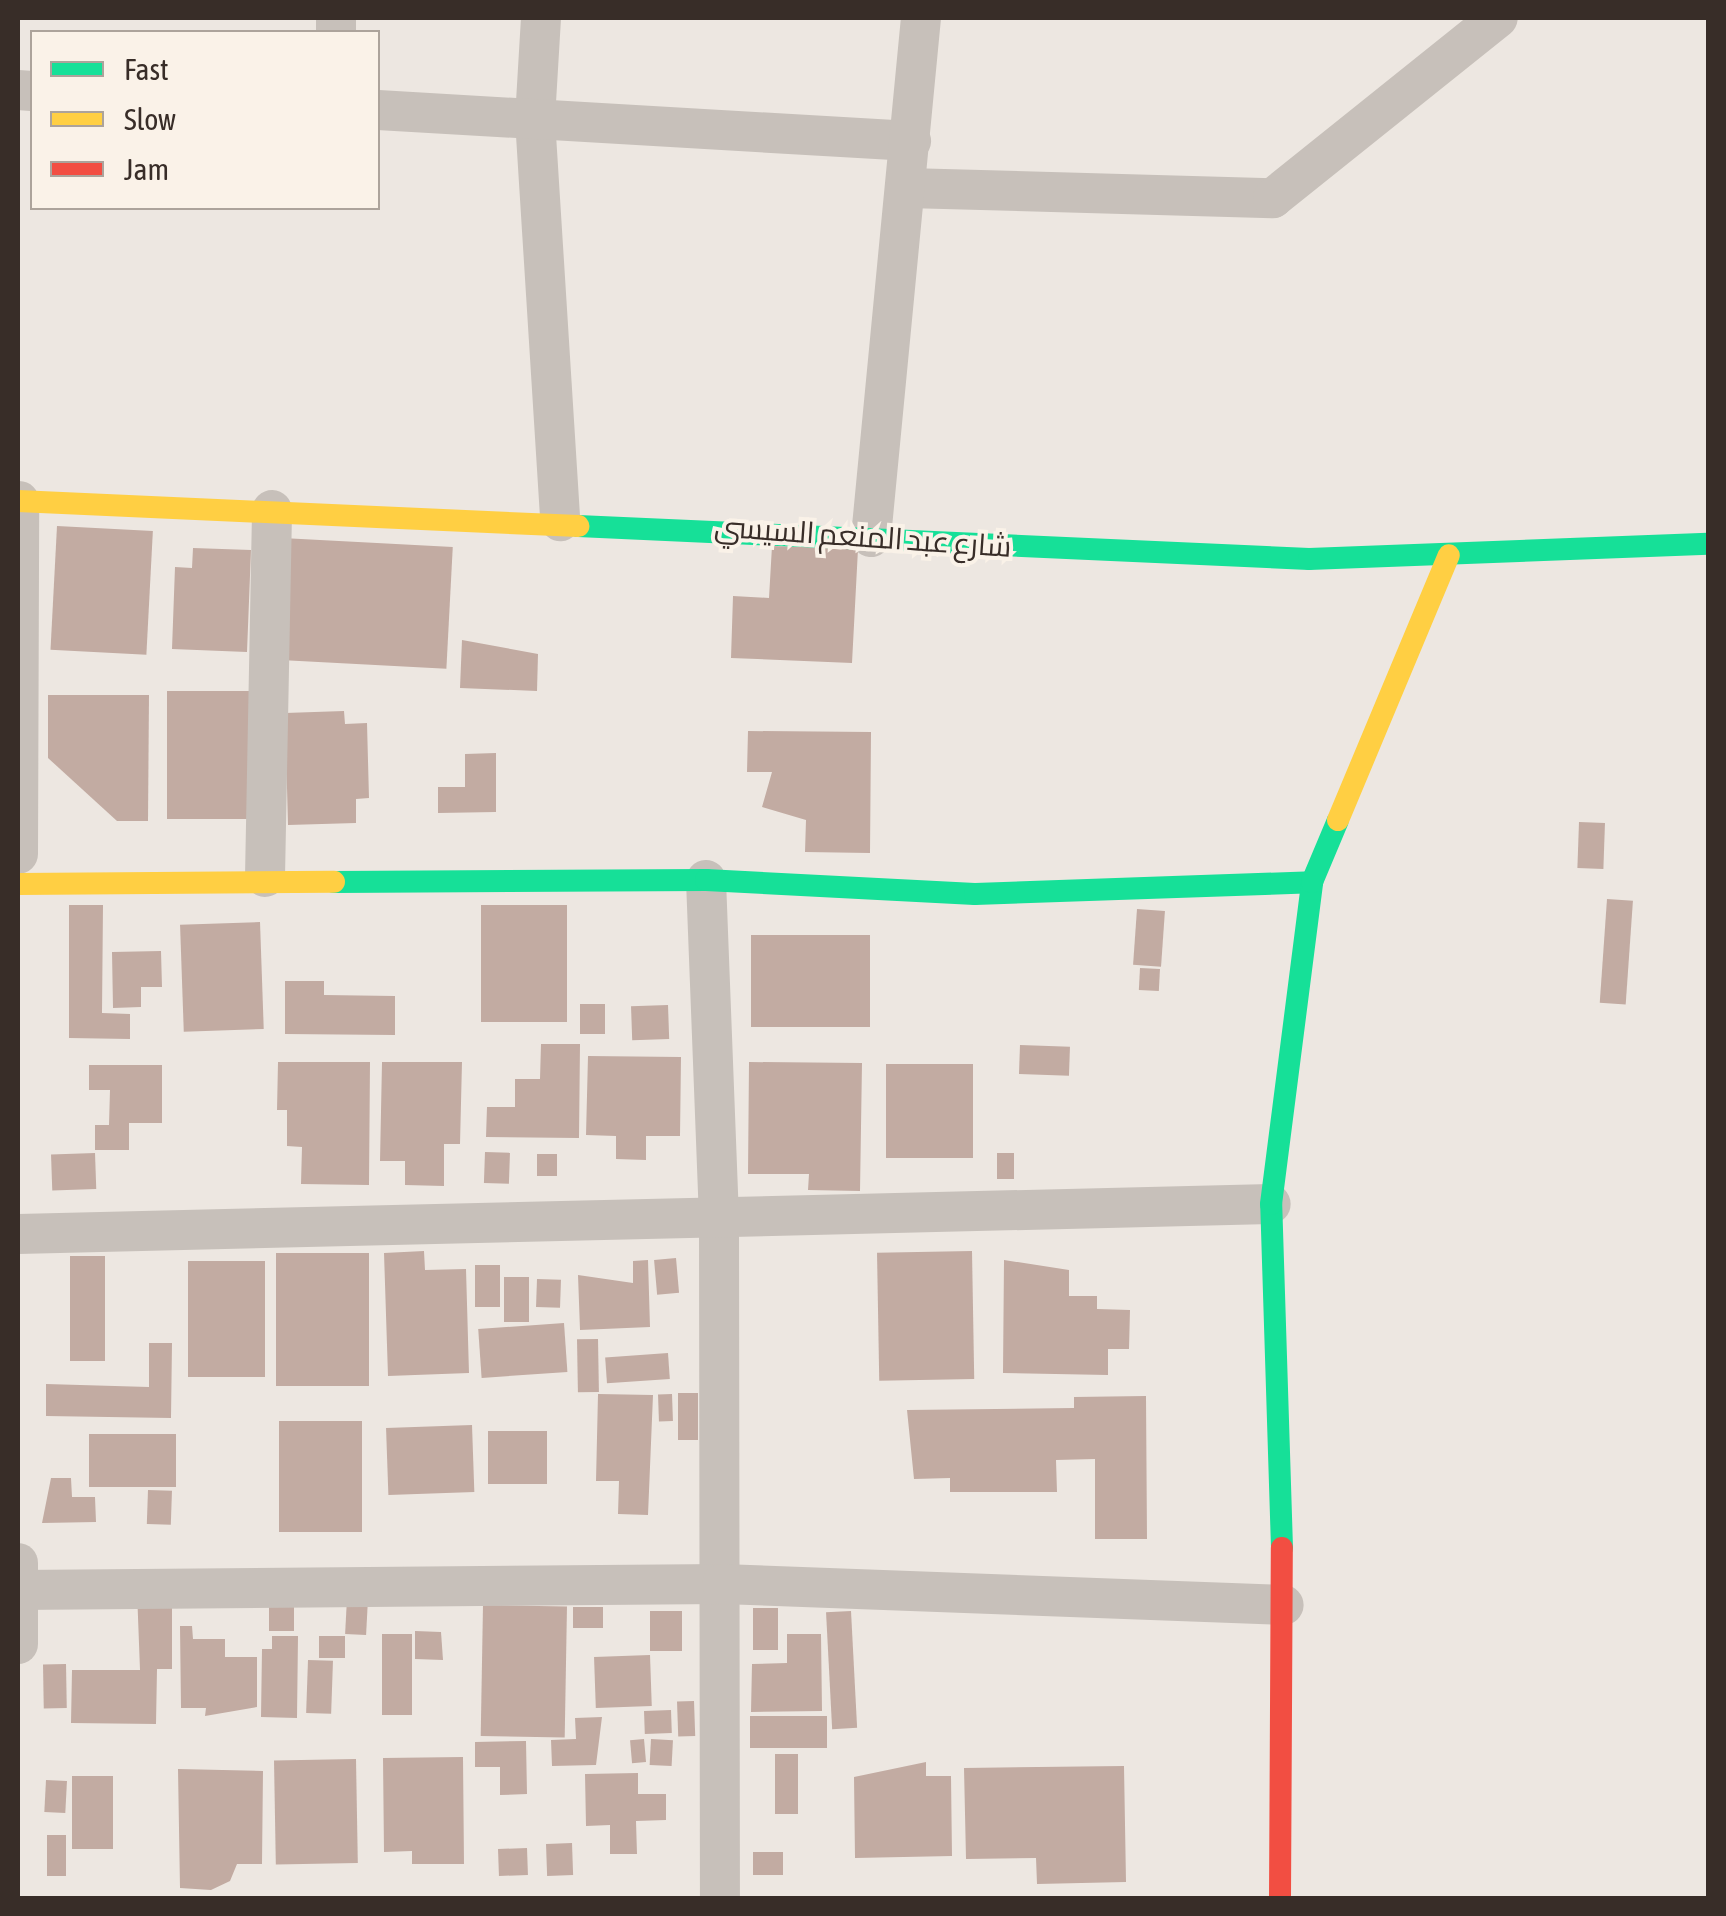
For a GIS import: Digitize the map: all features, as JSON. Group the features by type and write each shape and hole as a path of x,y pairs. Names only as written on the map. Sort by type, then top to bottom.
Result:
{"street":[{"path":"541,18 535,119 560,521"},
{"path":"871,537 921,18"},
{"path":"907,188 1273,198 1498,18"},
{"path":"380,110 911,140"},
{"path":"18,501 18,854"},
{"name":"شارع عبد المنعم السيسي","path":"18,501 560,521 1291,558 1708,544"},
{"path":"265,878 272,510"},
{"path":"1280,1898 1284,1606 1272,1204 1312,882 1449,555"},
{"path":"18,884 265,878 706,880 975,894 1312,882"},
{"path":"706,880 719,1222 720,1898"},
{"path":"18,1234 719,1222 1272,1204"},
{"path":"18,1562 18,1644"},
{"path":"18,1590 722,1584 1284,1606"}],"building":[{"path":"57,526 153,531 146,655 51,650"},
{"path":"282,538 453,547 446,669 276,660"},
{"path":"772,546 858,549 852,663 731,658 733,596 769,598"},
{"path":"193,548 251,550 247,652 172,649 175,567 192,568"},
{"path":"462,640 538,654 537,691 460,688"},
{"path":"167,691 250,691 250,819 167,819"},
{"path":"48,695 149,695 148,821 117,821 48,758"},
{"path":"344,711 345,724 367,723 369,798 356,799 356,823 288,825 285,713"},
{"path":"748,731 871,732 870,853 805,852 806,820 762,807 772,772 747,772"},
{"path":"496,753 496,812 438,813 438,787 465,787 465,754"},
{"path":"1579,822 1605,823 1603,869 1577,868"},
{"path":"1607,899 1633,901 1626,1005 1600,1003"},
{"path":"69,905 103,905 102,1013 130,1014 130,1039 69,1038"},
{"path":"481,905 567,905 567,1022 481,1022"},
{"path":"1137,909 1165,911 1161,967 1133,965"},
{"path":"260,922 264,1029 184,1032 180,925"},
{"path":"751,935 870,935 870,1027 751,1027"},
{"path":"161,951 162,987 141,987 141,1007 113,1008 112,952"},
{"path":"1140,968 1160,969 1159,991 1139,990"},
{"path":"285,981 324,981 324,995 395,996 395,1035 285,1034"},
{"path":"580,1004 605,1004 605,1034 580,1034"},
{"path":"668,1005 669,1039 632,1040 631,1006"},
{"path":"541,1044 580,1044 579,1138 486,1137 487,1107 515,1107 515,1079 540,1079"},
{"path":"1020,1045 1070,1047 1069,1076 1019,1074"},
{"path":"588,1056 681,1057 680,1136 646,1136 646,1160 616,1159 616,1136 586,1135"},
{"path":"278,1062 370,1062 369,1185 301,1184 302,1147 287,1146 287,1110 277,1110"},
{"path":"382,1062 462,1062 460,1144 444,1144 444,1186 405,1185 405,1161 380,1161"},
{"path":"749,1062 862,1063 860,1191 808,1190 809,1174 748,1174"},
{"path":"886,1064 973,1064 973,1158 886,1158"},
{"path":"89,1065 162,1065 162,1123 129,1123 129,1150 95,1150 95,1125 109,1125 110,1090 89,1090"},
{"path":"485,1152 510,1153 509,1184 484,1183"},
{"path":"95,1153 96,1189 52,1191 51,1155"},
{"path":"997,1153 1014,1153 1014,1179 997,1179"},
{"path":"537,1154 557,1154 557,1176 537,1176"},
{"path":"424,1251 425,1270 466,1269 469,1373 388,1376 384,1253"},
{"path":"972,1251 974,1379 879,1381 877,1253"},
{"path":"276,1253 369,1253 369,1386 276,1386"},
{"path":"70,1256 105,1256 105,1361 70,1361"},
{"path":"676,1258 679,1293 657,1295 654,1260"},
{"path":"648,1260 650,1327 580,1330 578,1275 633,1283 633,1261"},
{"path":"1004,1260 1069,1270 1069,1296 1097,1296 1097,1309 1130,1310 1129,1349 1108,1349 1108,1375 1003,1373"},
{"path":"188,1261 265,1261 265,1377 188,1377"},
{"path":"475,1265 500,1265 500,1307 475,1307"},
{"path":"504,1277 529,1277 529,1322 504,1322"},
{"path":"537,1279 561,1280 560,1308 536,1307"},
{"path":"564,1323 567,1372 482,1378 478,1329"},
{"path":"577,1339 598,1339 599,1392 578,1392"},
{"path":"149,1343 172,1343 171,1418 46,1416 46,1384 149,1387"},
{"path":"668,1353 670,1379 607,1383 605,1357"},
{"path":"678,1393 698,1393 698,1440 678,1440"},
{"path":"598,1394 653,1395 648,1515 618,1514 619,1481 596,1481"},
{"path":"658,1394 672,1394 673,1421 659,1421"},
{"path":"1146,1396 1147,1539 1095,1539 1095,1459 1056,1460 1057,1492 950,1492 950,1478 914,1479 907,1410 1074,1408 1074,1397"},
{"path":"279,1421 362,1421 362,1532 279,1532"},
{"path":"472,1425 474,1492 388,1495 386,1428"},
{"path":"488,1431 547,1431 547,1484 488,1484"},
{"path":"89,1434 176,1434 176,1487 89,1487"},
{"path":"51,1478 71,1478 72,1497 95,1497 96,1522 42,1523"},
{"path":"148,1490 172,1491 171,1525 147,1524"},
{"path":"137,1591 172,1592 172,1669 157,1669 156,1724 71,1723 72,1670 140,1670"},
{"path":"347,1598 368,1599 366,1635 345,1634"},
{"path":"269,1605 294,1605 294,1631 269,1631"},
{"path":"483,1605 567,1606 565,1737 481,1736"},
{"path":"573,1607 603,1607 603,1628 573,1628"},
{"path":"753,1608 778,1608 778,1650 753,1650"},
{"path":"650,1611 682,1611 682,1651 650,1651"},
{"path":"851,1611 857,1728 832,1729 826,1612"},
{"path":"180,1626 192,1626 193,1639 225,1639 225,1657 257,1657 257,1707 205,1716 206,1708 181,1708"},
{"path":"415,1631 441,1632 443,1660 415,1659"},
{"path":"382,1634 412,1634 412,1715 382,1715"},
{"path":"787,1634 821,1634 822,1711 751,1712 752,1664 787,1663"},
{"path":"272,1636 298,1636 297,1718 261,1717 262,1649 272,1649"},
{"path":"319,1636 345,1636 345,1658 319,1658"},
{"path":"650,1655 652,1706 596,1708 594,1657"},
{"path":"308,1660 333,1661 331,1714 306,1713"},
{"path":"43,1664 66,1664 67,1708 44,1708"},
{"path":"694,1701 695,1736 678,1737 677,1702"},
{"path":"671,1710 672,1733 645,1734 644,1711"},
{"path":"750,1716 827,1716 827,1748 750,1748"},
{"path":"602,1717 596,1765 552,1766 551,1740 576,1739 575,1718"},
{"path":"644,1739 646,1762 632,1763 630,1740"},
{"path":"651,1739 673,1740 672,1766 650,1765"},
{"path":"526,1741 527,1794 500,1795 500,1767 475,1767 475,1742"},
{"path":"775,1754 798,1754 798,1814 775,1814"},
{"path":"463,1757 464,1864 412,1864 412,1851 384,1852 383,1758"},
{"path":"356,1759 358,1863 276,1864 274,1760"},
{"path":"926,1762 926,1776 951,1776 952,1856 855,1858 854,1777"},
{"path":"1124,1766 1126,1882 1037,1884 1036,1858 966,1859 964,1768"},
{"path":"178,1769 263,1771 262,1864 237,1864 230,1881 211,1890 180,1888"},
{"path":"638,1773 638,1794 666,1794 666,1820 636,1821 637,1854 610,1854 610,1825 586,1826 585,1774"},
{"path":"72,1776 113,1776 113,1849 72,1849"},
{"path":"46,1780 67,1781 65,1813 44,1812"},
{"path":"47,1835 66,1835 66,1876 47,1876"},
{"path":"572,1843 573,1875 547,1876 546,1844"},
{"path":"527,1848 528,1875 499,1876 498,1849"},
{"path":"753,1852 783,1852 783,1875 753,1875"}],"traffic: fast":[{"path":"578,526 1309,559 1708,544"},
{"path":"1282,1548 1271,1204 1312,882 1338,820"},
{"path":"334,882 706,880 975,894 1312,882"}],"traffic: slow":[{"path":"18,501 578,526"},
{"path":"1338,820 1449,555"},
{"path":"18,884 334,882"}],"traffic: jam":[{"path":"1280,1898 1282,1548"}]}
